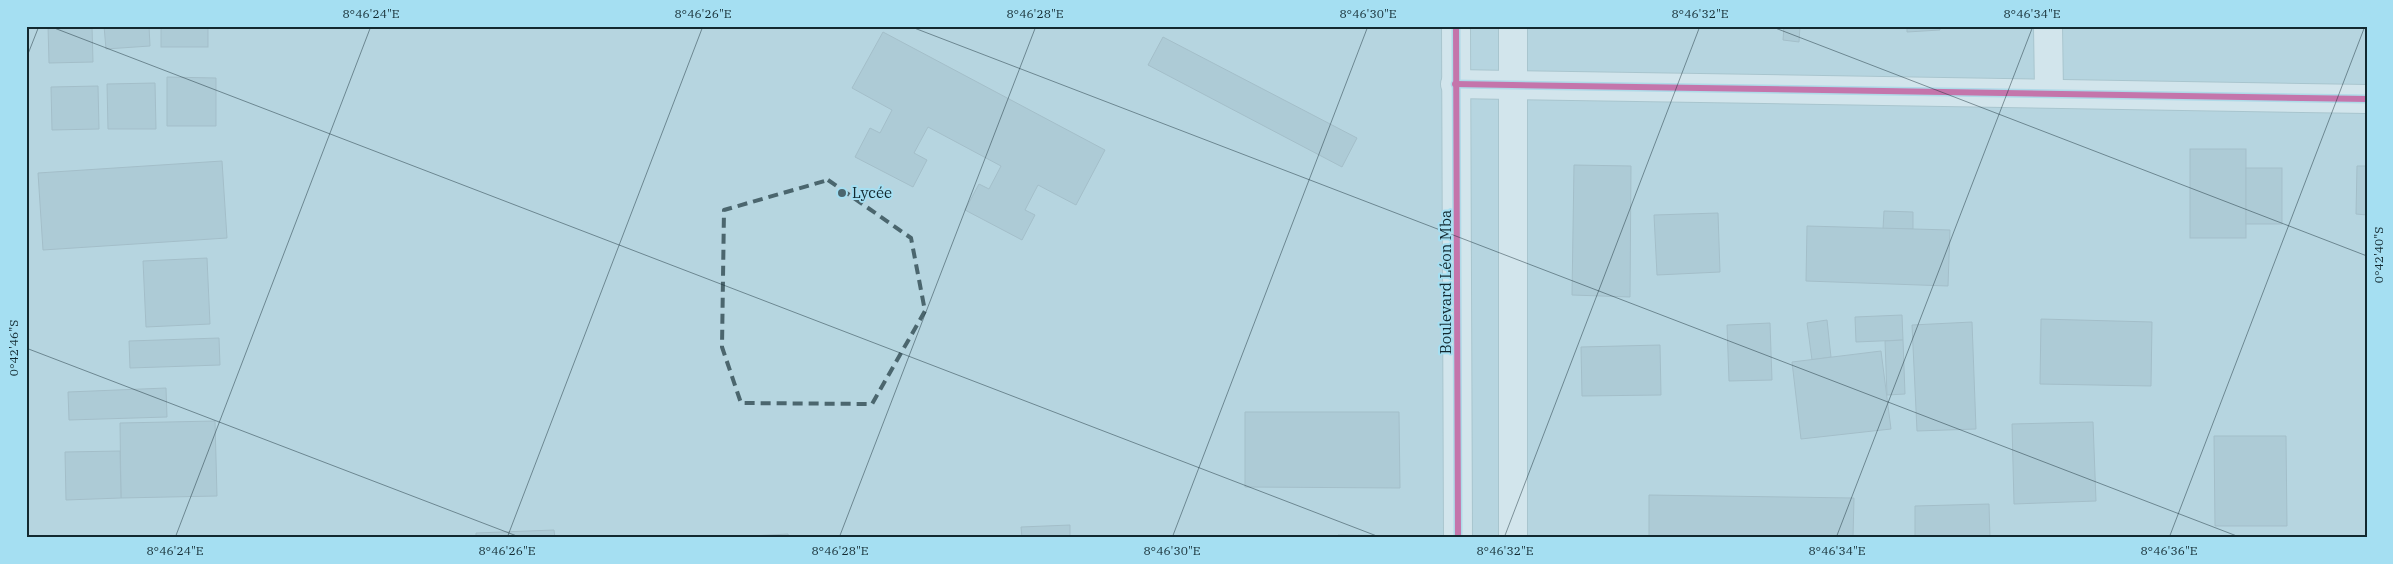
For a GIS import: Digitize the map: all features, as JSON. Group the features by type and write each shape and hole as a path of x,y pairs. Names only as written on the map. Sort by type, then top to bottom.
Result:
{"street":[{"name":"Boulevard Léon Mba","path":"1456,26 1455,84 1458,151 1458,538"},
{"path":"1513,26 1513,538"},
{"path":"2048,26 2049,92"},
{"path":"1455,84 2049,92 2367,99"}],"highlighted area":[{"path":"828,180 911,238 925,311 872,404 741,403 722,347 724,210"}],"building":[{"path":"48,26 92,26 93,62 49,63"},
{"path":"104,26 149,26 150,46 106,49"},
{"path":"161,26 208,26 208,47 161,47"},
{"path":"1784,26 1800,26 1799,42 1783,40"},
{"path":"1907,26 1939,26 1940,30 1907,32"},
{"path":"883,32 1105,150 1076,205 1038,185 1025,210 1035,215 1022,240 965,210 979,184 989,189 1001,166 928,127 914,153 927,160 913,187 855,157 870,128 880,133 892,110 852,88"},
{"path":"1163,37 1357,138 1342,167 1148,65"},
{"path":"167,77 216,78 216,126 167,126"},
{"path":"155,83 156,129 108,129 107,84"},
{"path":"98,86 99,129 52,130 51,87"},
{"path":"2190,149 2246,149 2246,238 2190,238"},
{"path":"222,161 227,238 43,250 38,173"},
{"path":"1574,165 1631,166 1630,297 1572,295"},
{"path":"2357,166 2367,166 2367,215 2356,214"},
{"path":"2246,168 2282,168 2282,224 2246,224"},
{"path":"1884,211 1913,212 1913,229 1883,229"},
{"path":"1718,213 1720,272 1657,275 1654,215"},
{"path":"1807,226 1950,230 1948,286 1806,281"},
{"path":"207,258 210,324 146,327 143,261"},
{"path":"1902,315 1903,340 1856,342 1855,317"},
{"path":"2041,319 2152,322 2151,386 2040,384"},
{"path":"1827,320 1831,357 1812,360 1807,323"},
{"path":"1972,322 1976,429 1917,431 1912,325"},
{"path":"1770,323 1772,380 1729,381 1727,325"},
{"path":"219,338 220,365 130,368 129,341"},
{"path":"1903,340 1905,394 1887,395 1885,341"},
{"path":"1660,345 1661,395 1582,396 1581,347"},
{"path":"1881,351 1891,429 1801,439 1792,362"},
{"path":"166,388 167,417 69,420 68,392"},
{"path":"1245,412 1399,412 1400,488 1245,487"},
{"path":"215,421 217,496 121,498 120,423"},
{"path":"2093,422 2096,501 2014,504 2012,424"},
{"path":"2214,436 2286,436 2287,526 2215,526"},
{"path":"120,451 121,498 66,500 65,452"},
{"path":"1649,495 1854,498 1853,538 1649,538"},
{"path":"1989,504 1990,538 1915,538 1915,506"},
{"path":"1070,525 1070,538 1022,538 1021,527"},
{"path":"554,530 555,538 476,538 476,533"},
{"path":"788,534 789,538 733,537"},
{"path":"1338,535 1417,536 1417,538 1338,538"}],"cycle path":[{"path":"1456,26 1458,538"},
{"path":"1455,84 2367,99"}],"place":[{"name":"Lycée","path":"842,193"}]}
